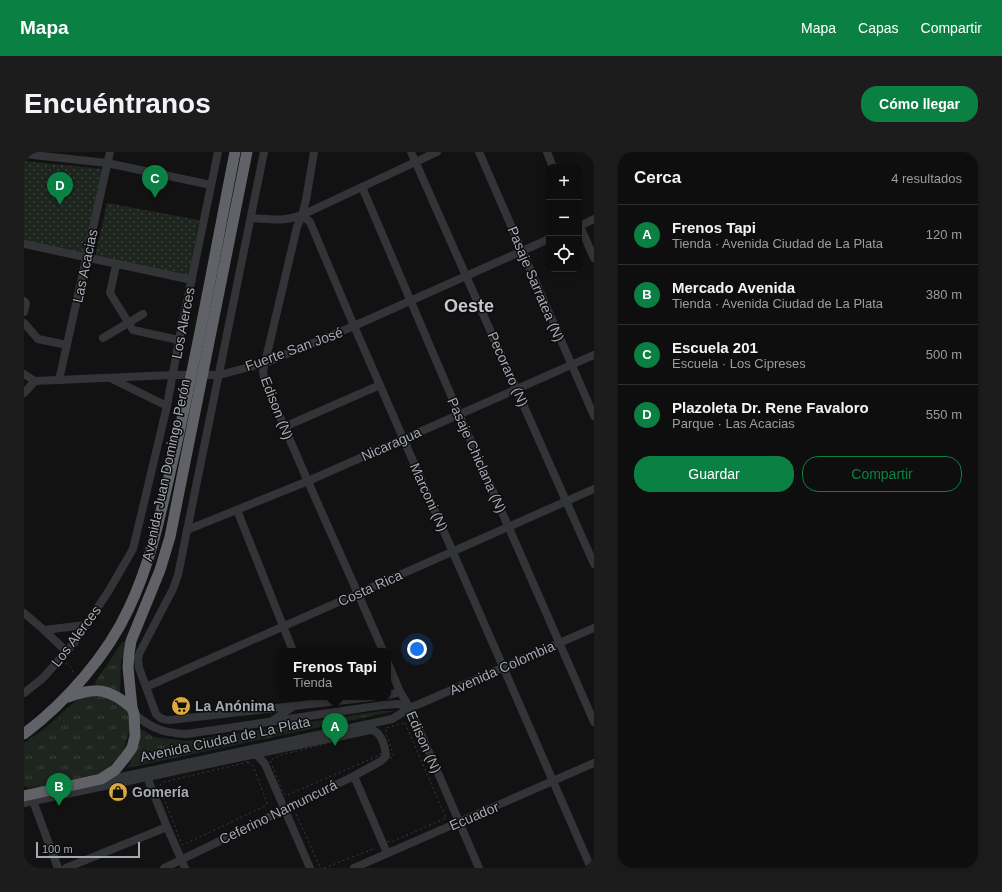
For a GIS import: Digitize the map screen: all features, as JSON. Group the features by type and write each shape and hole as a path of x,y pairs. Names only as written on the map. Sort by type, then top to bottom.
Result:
{"highway":[{"name":"Avenida Juan Domingo Perón","path":"67,697 110,641 129,610 142,579 153,544 189,383 234,152"},
{"name":"Avenida Juan Domingo Perón","path":"101,779 114,770 124,759 132,748 135,736 128,667 129,654 132,641 160,570 170,537 247,152"},
{"path":"24,734 67,697 84,691 98,690 119,697 133,711"},
{"name":"Avenida Ciudad de La Plata","path":"27,797 101,779"}],"street":[{"name":"Las Acacias","path":"59,380 110,152"},
{"name":"Los Alerces","path":"24,693 43,678 64,655 86,626 134,550 167,406 211,185 215,152"},
{"path":"146,687 139,668 138,658 173,589 178,574 264,152"},
{"name":"Edison (N)","path":"314,152 302,215 297,227 263,371 264,378 284,427 382,648"},
{"name":"Pecoraro (N)","path":"412,152 594,564"},
{"path":"251,218 280,220 290,219 302,215 436,152"},
{"name":"Pasaje Sarratea (N)","path":"479,152 594,416"},
{"path":"547,152 552,164"},
{"path":"24,154 57,155 107,163 211,185"},
{"name":"Pasaje Chiclana (N)","path":"362,187 508,527 594,722"},
{"name":"Marconi (N)","path":"302,215 310,222 403,439 592,868"},
{"path":"582,224 594,219"},
{"path":"582,232 594,258"},
{"name":"Fuerte San José","path":"36,381 109,377 219,375 265,362 354,326 546,240"},
{"path":"24,244 116,265 192,280"},
{"path":"116,265 110,294 133,330 179,340"},
{"path":"24,302 26,304 24,312"},
{"path":"103,338 143,314"},
{"path":"24,322 38,339 67,345"},
{"name":"Nicaragua","path":"187,530 308,481 594,355"},
{"path":"24,374 36,381 24,393"},
{"path":"109,377 167,406"},
{"path":"284,427 380,385"},
{"name":"Costa Rica","path":"146,687 594,489"},
{"path":"237,510 292,648"},
{"path":"24,613 44,630 64,655"},
{"path":"44,630 86,626"},
{"name":"Avenida Colombia","path":"410,708 594,628"},
{"name":"Edison (N)","path":"391,670 400,692 410,708 479,868"},
{"name":"Avenida Ciudad de La Plata","path":"146,687 156,714 160,718 170,720 295,705 313,700"},
{"path":"391,694 400,692"},
{"name":"Avenida Ciudad de La Plata","path":"133,711 145,722 159,730 170,733 187,734 383,704 398,704 410,708"},
{"path":"270,722 295,705"},
{"name":"Avenida Ciudad de La Plata","path":"101,779 121,777 392,719 410,708"},
{"name":"Avenida Ciudad de La Plata","path":"27,797 94,789 373,731"},
{"name":"Ceferino Namuncurá","path":"164,868 284,809 357,776 381,761 386,756 386,751 378,733 373,731"},
{"path":"232,753 257,755 265,764 310,868"},
{"name":"Ecuador","path":"354,868 594,763"},
{"path":"357,776 387,853"},
{"path":"94,789 121,777"},
{"path":"147,777 185,868"},
{"path":"27,797 58,868"},
{"path":"66,868 167,826"}],"path":[{"path":"64,655 74,675"},
{"path":"61,721 71,727"},
{"path":"357,776 385,841 391,842 446,818 405,723 386,728"},
{"path":"270,760 283,793 287,795 380,755 382,749 377,735 373,731"},
{"path":"248,762 253,766 267,803 265,806 183,845 159,786 164,782 248,762"},
{"path":"295,813 320,867 323,868 378,847"}],"green space":[{"path":"24,161 103,169 86,254 24,241"},
{"path":"107,203 199,220 188,277 95,257"},
{"path":"127,641 121,662 120,693 112,688 94,684 122,642"},
{"path":"90,696 107,698 120,705 128,712 130,717 129,731 125,746 119,757 103,773 29,788 24,786 24,743 44,729 80,697"},
{"path":"381,711 395,711 127,768 136,749 139,728 154,737 187,741"}],"place":[{"name":"Escuela 201","path":"155,198"},
{"name":"Plazoleta Dr. Rene Favaloro","path":"60,205"},
{"name":"La Anónima","path":"181,706"},
{"name":"Frenos Tapi","path":"335,746"},
{"name":"Gomería","path":"118,792"},
{"name":"Mercado Avenida","path":"59,806"}],"district":[{"name":"Oeste","path":"469,306"}]}
